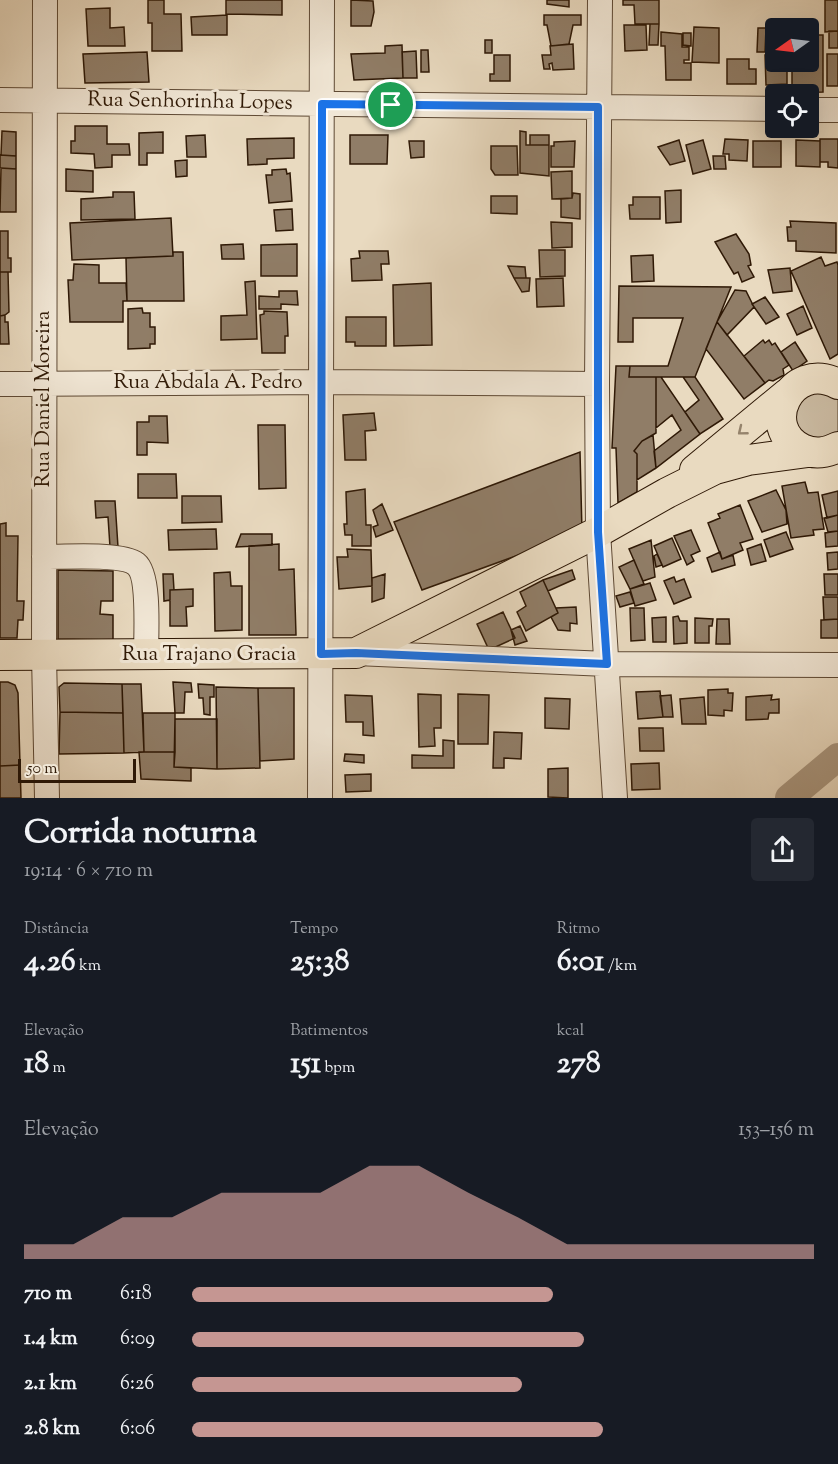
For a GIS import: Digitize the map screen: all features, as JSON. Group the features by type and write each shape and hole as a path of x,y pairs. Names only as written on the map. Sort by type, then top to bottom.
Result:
{"main road":[{"name":"Rua Trajano Gracia","path":"668,493 796,386 806,380 831,376"},
{"path":"788,394 781,417 783,428 789,438 798,447 826,452"},
{"name":"Rua Trajano Gracia","path":"0,654 356,653 598,532 715,470 748,460 826,452"}],"street":[{"name":"Rua Daniel Moreira","path":"45,0 44,655 47,798"},
{"path":"320,798 322,0"},
{"path":"600,0 598,532 615,798"},
{"name":"Rua Senhorinha Lopes","path":"0,100 765,109"},
{"path":"819,110 838,110"},
{"name":"Rua Abdala A. Pedro","path":"0,384 320,382 597,384"},
{"path":"44,557 124,558 138,565 144,580 146,655"},
{"path":"356,653 607,664 838,665"}],"shaded area":[{"path":"814,389 838,398 838,435 824,442 799,434 792,406"}],"building":[{"path":"148,0 164,0 164,14 181,14 182,51 152,51 152,23 148,23"},
{"path":"226,0 282,0 282,15 226,14"},
{"path":"351,0 373,1 374,12 371,26 351,26"},
{"path":"547,0 569,0 569,7 547,4"},
{"path":"623,0 659,0 659,24 635,24 634,5 623,5"},
{"path":"825,0 838,0 838,31 825,32"},
{"path":"110,8 110,28 124,27 125,46 88,46 86,9"},
{"path":"227,15 227,35 192,35 191,17"},
{"path":"544,15 581,15 581,25 573,25 569,44 551,46 547,25 544,25"},
{"path":"650,24 659,24 658,45 649,45"},
{"path":"624,25 646,25 647,50 625,51"},
{"path":"694,27 719,28 719,63 692,62"},
{"path":"758,28 765,28 765,52 757,52"},
{"path":"829,31 838,31 838,48 829,48"},
{"path":"661,32 682,34 682,47 689,47 689,60 684,60 684,63 691,63 691,80 666,80 665,46 661,46"},
{"path":"683,33 691,33 691,46 683,45"},
{"path":"819,35 823,35 823,92 819,92 819,84 792,84 792,72 819,72"},
{"path":"485,40 492,40 492,53 485,53"},
{"path":"573,44 574,69 553,70 552,63 549,64 550,69 544,69 542,55 551,55 550,46"},
{"path":"402,45 403,78 354,80 351,54 385,53 385,46"},
{"path":"421,50 428,50 429,72 421,72"},
{"path":"416,51 417,78 403,78 402,52"},
{"path":"147,52 149,82 85,83 83,54"},
{"path":"827,54 838,54 838,86 827,86"},
{"path":"494,55 510,55 510,81 490,81 490,74 494,74"},
{"path":"727,59 749,59 749,69 756,69 756,84 727,84"},
{"path":"766,72 787,72 787,84 766,84"},
{"path":"75,126 107,126 107,144 129,144 130,155 112,155 112,167 95,168 94,154 71,153 71,141 75,141"},
{"path":"2,131 16,132 16,156 1,155"},
{"path":"520,131 526,132 526,145 549,145 549,176 520,173"},
{"path":"163,132 163,153 147,153 147,165 139,165 139,133"},
{"path":"205,135 206,157 187,157 186,136"},
{"path":"350,135 388,135 387,164 350,164"},
{"path":"530,135 549,135 549,145 530,145"},
{"path":"294,138 294,158 267,159 267,164 248,165 247,139"},
{"path":"725,139 748,140 747,161 729,160 729,154 723,154"},
{"path":"820,139 838,139 838,168 828,167 828,162 820,162"},
{"path":"679,140 685,161 670,165 658,147"},
{"path":"703,140 711,169 693,174 686,145"},
{"path":"796,140 820,141 820,167 796,166"},
{"path":"409,141 424,141 424,157 411,158"},
{"path":"575,141 574,167 551,167 551,146 554,146 554,142"},
{"path":"753,141 781,141 781,167 753,167"},
{"path":"491,146 517,146 518,175 495,175 491,169"},
{"path":"0,155 16,156 16,169 0,168"},
{"path":"713,156 725,156 726,169 714,169"},
{"path":"187,160 187,176 176,177 175,161"},
{"path":"1,168 16,169 16,212 0,212"},
{"path":"66,169 93,171 93,192 66,191"},
{"path":"286,169 287,174 290,173 292,201 269,203 266,175 272,175 272,170"},
{"path":"572,171 572,198 552,199 551,172"},
{"path":"681,190 681,222 666,223 665,191"},
{"path":"113,192 134,192 135,219 81,220 81,199 113,197"},
{"path":"573,193 580,194 580,219 561,217 561,199 572,198"},
{"path":"491,196 517,196 517,214 491,213"},
{"path":"633,197 660,197 660,219 630,219 629,205 633,205"},
{"path":"292,209 293,230 276,231 274,210"},
{"path":"171,218 173,256 72,260 70,223"},
{"path":"790,221 836,223 836,253 796,251 796,241 788,241 787,227 791,227"},
{"path":"551,222 572,223 572,247 552,248"},
{"path":"0,231 8,231 8,258 11,258 11,272 0,272"},
{"path":"736,234 749,254 751,265 748,266 754,277 742,282 738,272 734,274 715,242"},
{"path":"243,244 244,259 222,259 221,245"},
{"path":"297,244 297,276 261,276 261,245"},
{"path":"539,250 565,250 565,276 540,277"},
{"path":"359,251 388,251 389,264 381,264 382,280 352,281 351,259 360,258"},
{"path":"173,252 183,252 184,301 127,301 126,258 173,256"},
{"path":"653,255 654,281 632,282 631,256"},
{"path":"821,257 825,266 837,262 838,265 838,354 830,359 791,271"},
{"path":"74,264 99,265 99,283 126,283 127,301 123,301 123,322 70,322 68,280 73,280"},
{"path":"508,266 525,267 526,278 514,278"},
{"path":"790,268 792,291 773,293 768,270"},
{"path":"0,272 8,272 9,312 0,316"},
{"path":"514,278 530,278 529,291 522,292"},
{"path":"563,278 564,306 537,307 536,279"},
{"path":"255,281 257,339 221,340 221,316 247,315 245,282"},
{"path":"431,283 432,345 394,346 393,285"},
{"path":"619,286 731,287 695,377 629,377 630,366 668,366 683,318 633,318 633,342 618,342"},
{"path":"735,290 746,291 754,307 727,335 717,322"},
{"path":"279,291 297,291 298,305 281,304 281,309 259,309 259,296 279,297"},
{"path":"765,297 779,317 766,324 752,304"},
{"path":"803,306 812,328 797,335 787,314"},
{"path":"142,308 143,313 150,313 150,327 155,327 155,344 150,344 150,348 128,349 128,309"},
{"path":"264,311 287,312 288,336 285,336 285,353 262,353 260,315 264,314"},
{"path":"5,315 5,322 8,322 9,344 0,344 0,316"},
{"path":"346,317 386,317 386,346 355,346 355,342 346,342"},
{"path":"717,322 765,383 744,399 706,349"},
{"path":"763,340 765,343 769,340 772,345 775,343 789,365 783,369 784,375 765,383 744,356"},
{"path":"795,342 807,361 793,371 781,352"},
{"path":"616,366 630,366 629,377 656,377 656,433 642,441 634,451 637,454 637,492 618,503 616,448 612,448"},
{"path":"656,377 661,377 700,434 656,468 654,451 681,430 672,415 656,428"},
{"path":"683,377 695,377 723,419 700,434 685,412 699,400"},
{"path":"374,413 376,430 365,431 366,460 345,460 343,415"},
{"path":"149,416 167,416 168,443 147,442 147,455 137,455 137,422 149,422"},
{"path":"258,425 285,425 286,488 259,489"},
{"path":"653,435 656,468 637,480 637,454 634,451 642,441"},
{"path":"580,452 582,532 422,590 394,522"},
{"path":"138,474 176,474 177,498 138,498"},
{"path":"805,482 808,493 818,492 824,529 813,530 814,535 791,538 782,486"},
{"path":"365,489 366,525 371,525 371,546 352,546 352,535 345,535 346,492"},
{"path":"776,490 786,510 787,524 762,532 748,501"},
{"path":"838,491 838,515 827,518 822,495"},
{"path":"182,496 221,496 222,522 182,523"},
{"path":"95,501 115,501 118,547 110,547 108,517 96,518"},
{"path":"382,504 393,530 376,537 373,527 378,525 373,510"},
{"path":"740,505 753,539 740,543 743,550 722,559 708,523 720,518 718,514"},
{"path":"838,515 838,531 828,532 824,518"},
{"path":"6,523 6,536 18,536 17,601 24,601 23,620 18,620 17,638 0,638 0,524"},
{"path":"216,529 217,549 169,550 168,530"},
{"path":"691,530 700,551 691,555 694,561 687,565 674,536"},
{"path":"838,531 838,546 826,547 825,533"},
{"path":"786,532 793,549 770,557 764,540"},
{"path":"241,534 272,534 272,545 236,547"},
{"path":"672,538 681,559 663,567 654,546"},
{"path":"651,540 655,577 643,581 629,549"},
{"path":"279,544 279,570 294,569 296,635 249,635 249,546"},
{"path":"761,544 766,561 751,565 747,549"},
{"path":"347,549 371,550 372,586 339,589 337,557 348,557"},
{"path":"720,552 722,559 733,555 735,565 712,572 707,558"},
{"path":"838,552 838,569 828,570 827,553"},
{"path":"657,554 662,565 656,567 654,556"},
{"path":"634,560 644,584 630,589 619,567"},
{"path":"58,570 113,571 113,601 101,601 100,614 113,615 113,640 58,639"},
{"path":"572,570 575,579 548,591 543,580"},
{"path":"230,572 231,586 242,586 242,630 215,631 214,573"},
{"path":"163,574 173,574 174,590 170,590 170,600 164,601"},
{"path":"385,574 384,598 372,602 372,578"},
{"path":"824,574 838,574 838,595 825,595"},
{"path":"674,577 676,582 684,579 691,597 674,604 664,581"},
{"path":"543,580 558,613 526,631 517,612 526,606 520,592"},
{"path":"650,583 656,600 635,606 630,589"},
{"path":"193,589 193,606 186,607 187,626 170,626 170,590"},
{"path":"630,592 634,603 620,607 616,596"},
{"path":"823,597 838,597 838,619 824,620"},
{"path":"576,607 577,624 570,623 570,631 558,630 551,617 558,613 556,608"},
{"path":"630,608 644,608 645,640 631,641"},
{"path":"503,612 515,638 489,650 477,624"},
{"path":"678,616 680,621 687,621 687,643 674,644 673,617"},
{"path":"666,617 666,642 653,642 652,618"},
{"path":"695,618 713,619 712,626 709,626 709,643 695,643"},
{"path":"717,619 729,619 730,644 716,644"},
{"path":"838,619 838,638 821,638 821,620"},
{"path":"520,626 527,641 515,645 511,630"},
{"path":"0,682 15,685 18,693 20,765 0,766"},
{"path":"173,682 191,683 192,692 185,692 184,713 175,713"},
{"path":"64,683 122,684 123,713 60,712 59,687"},
{"path":"122,684 141,684 144,752 124,753"},
{"path":"198,684 214,685 214,697 210,697 210,715 204,714 203,698 199,698"},
{"path":"216,687 258,688 260,768 217,769"},
{"path":"258,688 294,688 294,759 260,761"},
{"path":"728,689 728,693 733,693 732,711 724,710 724,716 708,715 708,690"},
{"path":"660,691 663,717 638,719 636,692"},
{"path":"418,694 441,695 441,728 434,728 435,746 419,747"},
{"path":"458,694 489,695 488,744 458,744"},
{"path":"345,695 372,696 374,736 363,735 363,722 346,722"},
{"path":"671,695 673,717 663,717 660,696"},
{"path":"772,695 771,700 779,699 779,713 769,713 768,719 746,720 746,697"},
{"path":"704,697 706,724 682,724 680,699"},
{"path":"545,698 570,699 569,729 545,728"},
{"path":"60,712 123,713 124,753 59,754"},
{"path":"143,713 175,713 175,752 144,752"},
{"path":"175,719 217,719 217,769 174,767"},
{"path":"639,728 663,728 664,751 640,751"},
{"path":"494,732 522,733 521,759 504,758 504,768 493,768"},
{"path":"443,740 454,741 454,768 412,768 412,755 443,756"},
{"path":"139,752 175,752 174,767 191,768 191,781 141,779"},
{"path":"345,754 364,755 364,763 344,761"},
{"path":"659,763 660,789 632,790 631,764"},
{"path":"20,765 21,798 0,798 0,766"},
{"path":"568,768 568,798 548,797 548,769"},
{"path":"371,774 371,791 346,792 345,775"}],"waterway":[{"path":"789,798 838,757"}],"route":[{"path":"322,104 391,105 598,107 598,532 607,664 356,653 321,654 322,104"}]}
